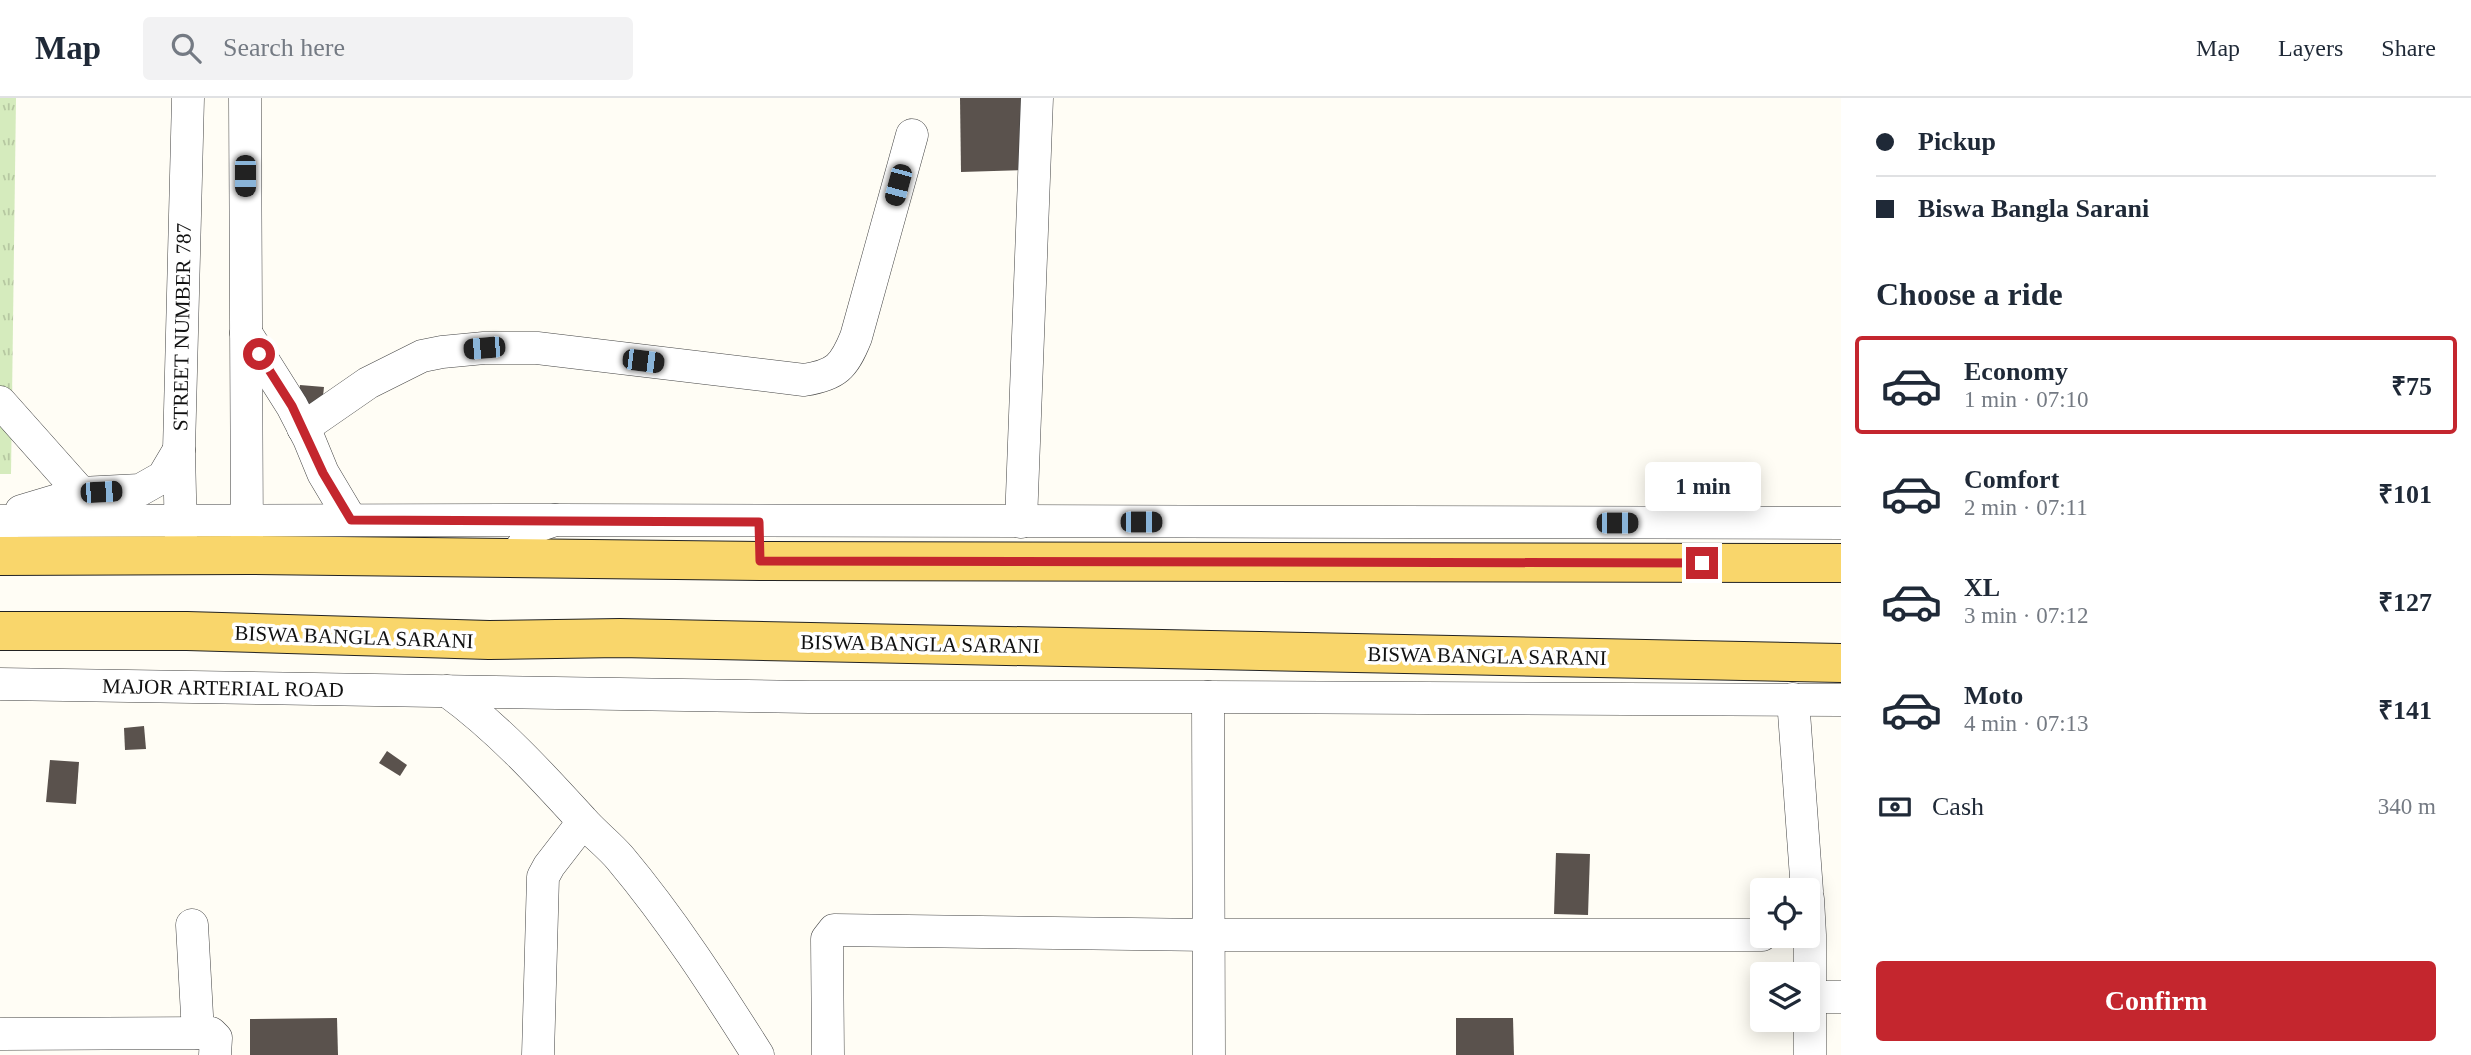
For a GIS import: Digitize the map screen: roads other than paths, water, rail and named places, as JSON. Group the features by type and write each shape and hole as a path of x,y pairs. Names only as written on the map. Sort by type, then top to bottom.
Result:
{"main road":[{"path":"0,556 181,538 247,537 514,558 587,561 1841,563"},
{"name":"BISWA BANGLA SARANI","path":"0,631 187,631 489,640 620,638 1841,663"}],"street":[{"name":"STREET NUMBER 787","path":"181,538 179,450 188,98"},
{"path":"245,98 247,537 351,520 1841,523"},
{"path":"1021,522 1037,98"},
{"path":"303,428 368,383 422,356 442,352 484,348 537,348 804,380 834,372 850,352 856,337 912,135"},
{"path":"245,331 292,406 323,473 351,520"},
{"path":"0,402 81,493"},
{"path":"0,519 81,493 140,490 163,477 179,450"},
{"path":"0,519 181,538"},
{"path":"514,558 537,526 555,520"},
{"path":"759,522 760,561"},
{"name":"MAJOR ARTERIAL ROAD","path":"0,684 809,697 1208,696 1841,700"},
{"path":"447,691 481,716 617,855 673,924 758,1055"},
{"path":"1208,696 1209,1055"},
{"path":"1793,699 1806,878"},
{"path":"538,1055 543,877 583,822"},
{"path":"0,1034 206,1044 192,925"},
{"path":"828,1055 827,939 834,930 1209,935 1750,935"},
{"path":"1820,997 1841,997"},
{"path":"1810,1032 1810,1055"}]}
